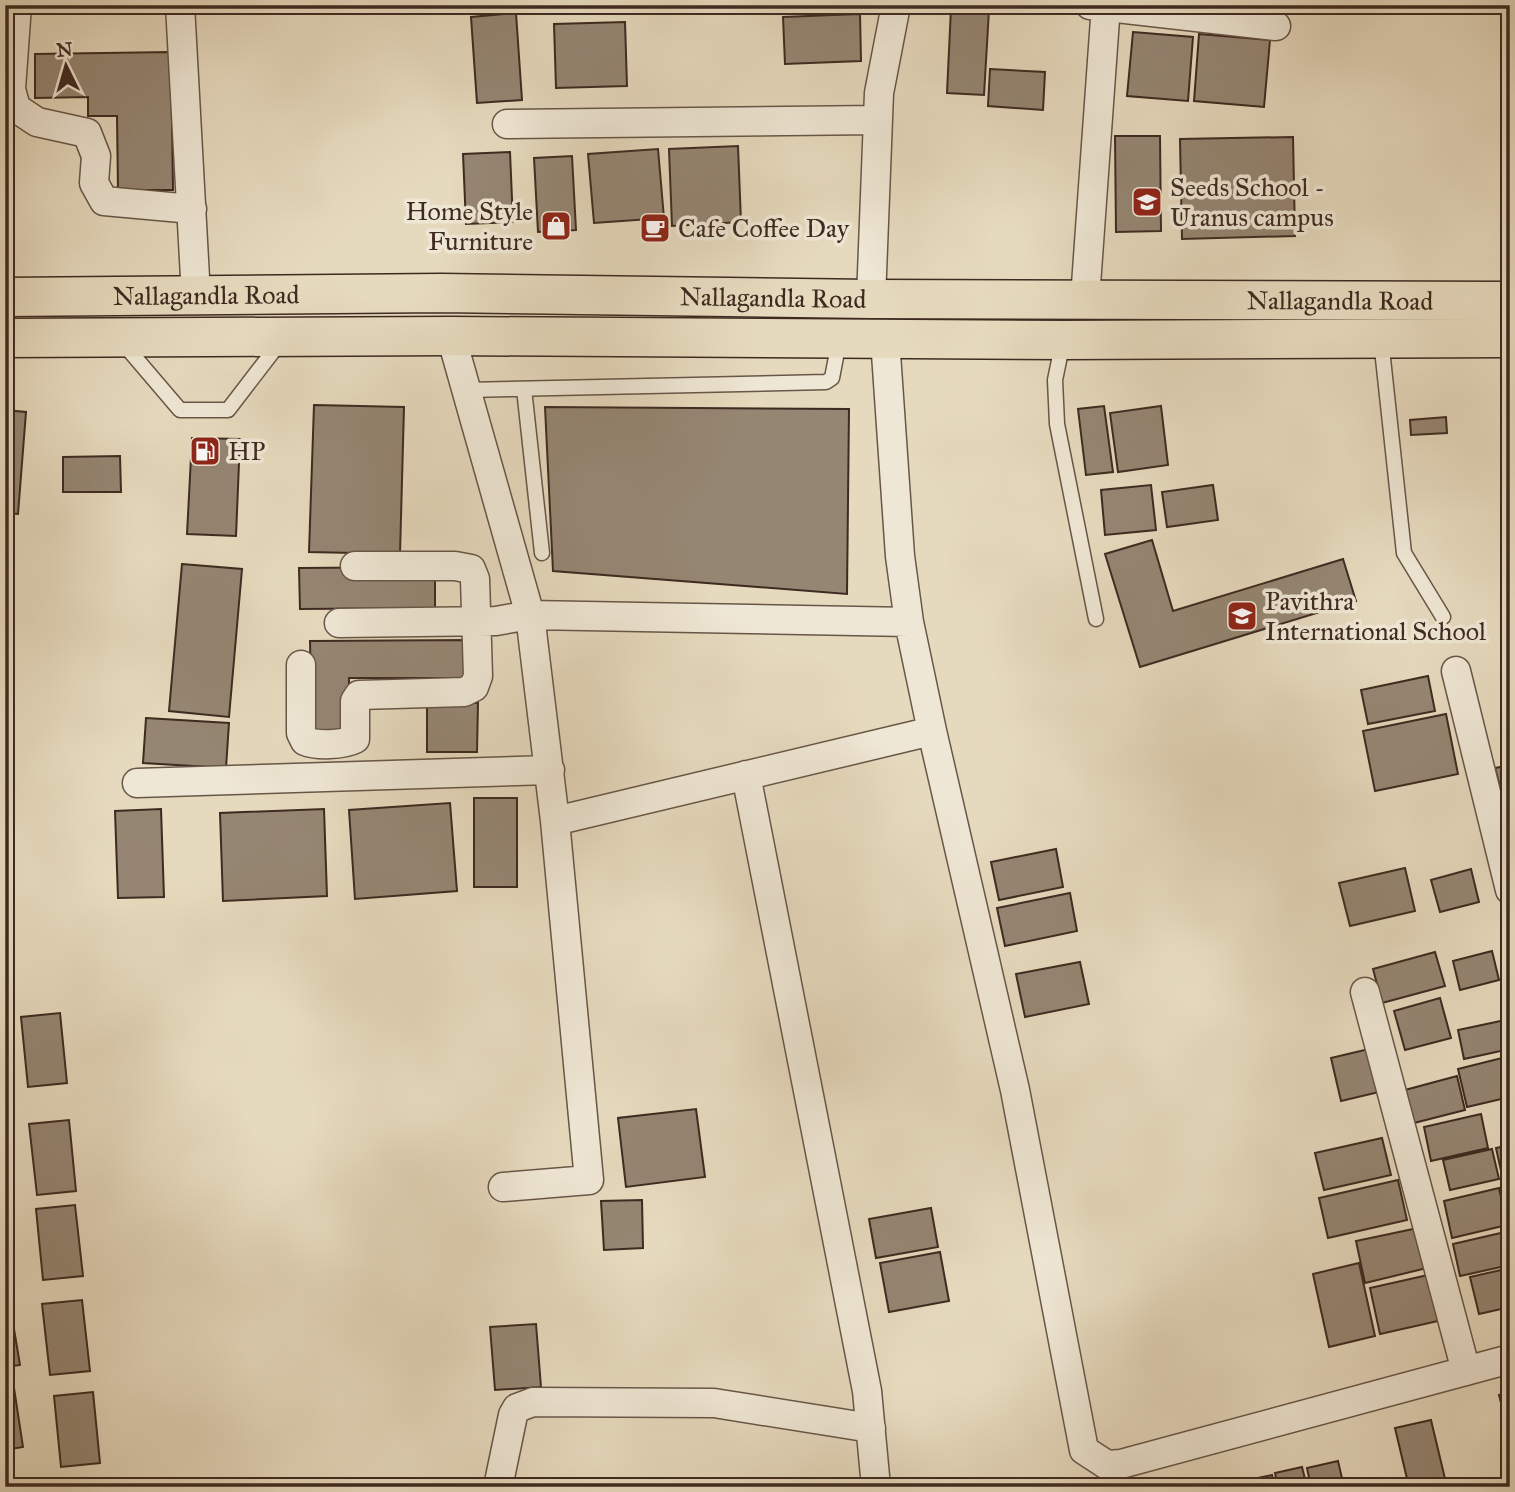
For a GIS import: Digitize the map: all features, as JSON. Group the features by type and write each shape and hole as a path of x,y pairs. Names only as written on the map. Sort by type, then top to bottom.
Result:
{"main road":[{"name":"Nallagandla Road","path":"20,298 441,293 871,299 1510,301"},
{"name":"Nallagandla Road","path":"22,338 1510,338"}],"street":[{"path":"16,5 11,89 16,108 37,122 87,133 96,156 94,183 104,201 192,208"},
{"path":"180,5 196,296"},
{"path":"871,299 879,93 896,5"},
{"path":"1085,299 1100,6 1276,26"},
{"path":"507,124 878,120"},
{"path":"451,336 530,615 550,771 589,1180 503,1186"},
{"path":"885,339 900,556 909,622 1015,1090 1084,1450 1107,1465 1122,1464 1510,1359"},
{"path":"301,665 302,737 312,743 348,742 355,739 355,701 359,695 464,692 474,687 478,676 477,621 475,579 471,569 455,566 355,566"},
{"path":"339,623 496,621 530,615 909,622"},
{"path":"1456,671 1510,890"},
{"path":"555,821 932,731"},
{"path":"137,783 550,771"},
{"path":"746,775 864,1377 876,1487"},
{"path":"1365,992 1466,1371"},
{"path":"498,1487 513,1415 517,1408 533,1402 714,1403 871,1429"}],"lane":[{"path":"119,338 180,410 228,410 284,337"},
{"path":"467,390 826,382 835,372 835,339"},
{"path":"1380,339 1404,553 1443,617"},
{"path":"1063,340 1055,380 1057,424 1096,619"},
{"path":"524,389 542,553"}],"building":[{"path":"736,5 753,5 753,9 736,9"},
{"path":"806,5 873,5 873,13 806,8"},
{"path":"951,8 989,10 984,95 947,93"},
{"path":"516,13 522,100 477,103 471,17"},
{"path":"860,14 861,61 785,64 783,17"},
{"path":"625,22 627,86 556,88 554,24"},
{"path":"1133,32 1193,37 1188,101 1127,96"},
{"path":"1199,34 1270,40 1264,107 1194,101"},
{"path":"171,52 173,190 118,190 117,116 88,116 88,97 35,98 35,54"},
{"path":"990,69 1045,72 1043,110 988,106"},
{"path":"1115,136 1160,136 1161,231 1116,232"},
{"path":"1293,137 1295,236 1182,239 1180,139"},
{"path":"738,146 741,222 672,226 669,149"},
{"path":"658,149 664,218 594,223 588,154"},
{"path":"510,152 513,222 466,224 463,154"},
{"path":"572,156 576,230 538,232 534,158"},
{"path":"314,405 404,407 400,554 309,552"},
{"path":"1104,406 1113,472 1086,475 1078,409"},
{"path":"1161,406 1168,465 1118,472 1110,413"},
{"path":"545,407 849,409 847,594 553,571"},
{"path":"5,410 26,412 18,514 5,513"},
{"path":"1446,417 1447,433 1411,435 1410,420"},
{"path":"192,438 240,439 236,536 187,534"},
{"path":"120,456 121,492 63,492 63,457"},
{"path":"1151,485 1156,530 1105,535 1101,490"},
{"path":"1213,485 1218,520 1167,527 1162,492"},
{"path":"1152,540 1173,611 1343,559 1356,601 1140,667 1105,554"},
{"path":"182,564 242,569 229,717 169,711"},
{"path":"435,567 435,608 300,609 299,568"},
{"path":"470,640 469,678 349,678 349,730 312,733 310,641"},
{"path":"1428,676 1435,711 1368,724 1361,690"},
{"path":"427,702 478,703 477,752 427,752"},
{"path":"1446,714 1458,774 1375,791 1363,731"},
{"path":"146,718 229,723 226,768 143,763"},
{"path":"1510,765 1510,824 1495,768"},
{"path":"474,798 517,798 517,887 474,887"},
{"path":"450,803 457,891 355,899 349,810"},
{"path":"161,809 164,897 118,898 115,811"},
{"path":"324,809 327,896 223,901 220,813"},
{"path":"1056,849 1063,887 999,900 991,862"},
{"path":"1405,868 1415,911 1350,926 1339,883"},
{"path":"1471,869 1479,902 1440,912 1431,880"},
{"path":"1070,893 1077,931 1005,946 997,908"},
{"path":"1492,951 1499,980 1460,990 1453,961"},
{"path":"1435,952 1445,986 1382,1003 1373,969"},
{"path":"1080,962 1089,1004 1025,1017 1016,974"},
{"path":"1440,998 1451,1038 1405,1050 1394,1011"},
{"path":"60,1013 67,1083 28,1087 21,1017"},
{"path":"1510,1019 1510,1049 1464,1059 1458,1030"},
{"path":"1369,1049 1379,1092 1341,1101 1331,1058"},
{"path":"1510,1056 1510,1097 1467,1107 1458,1069"},
{"path":"1457,1076 1465,1110 1414,1123 1405,1090"},
{"path":"696,1109 705,1177 626,1187 618,1118"},
{"path":"1481,1114 1488,1148 1431,1161 1424,1127"},
{"path":"69,1120 76,1191 37,1195 29,1124"},
{"path":"1382,1138 1391,1175 1324,1190 1315,1153"},
{"path":"1510,1145 1510,1188 1505,1189 1496,1148"},
{"path":"1492,1149 1499,1179 1450,1190 1443,1160"},
{"path":"1398,1180 1407,1220 1328,1238 1319,1198"},
{"path":"1499,1188 1507,1225 1452,1238 1444,1201"},
{"path":"642,1200 643,1248 604,1250 601,1201"},
{"path":"75,1205 83,1276 43,1280 36,1209"},
{"path":"931,1208 938,1247 876,1258 869,1219"},
{"path":"1418,1228 1427,1268 1365,1283 1356,1241"},
{"path":"1505,1232 1510,1250 1510,1265 1460,1276 1453,1244"},
{"path":"940,1252 949,1301 889,1312 880,1263"},
{"path":"1359,1263 1375,1336 1329,1347 1313,1274"},
{"path":"1510,1268 1510,1307 1479,1314 1470,1277"},
{"path":"1428,1275 1438,1321 1380,1334 1370,1288"},
{"path":"82,1300 90,1371 50,1375 42,1304"},
{"path":"10,1305 20,1365 5,1367 5,1306"},
{"path":"536,1324 541,1387 495,1390 490,1327"},
{"path":"14,1388 23,1447 5,1450 5,1389"},
{"path":"93,1392 100,1463 61,1467 54,1396"},
{"path":"1510,1392 1510,1439 1499,1395"},
{"path":"1431,1420 1447,1487 1409,1487 1395,1428"},
{"path":"1338,1461 1344,1487 1311,1487 1307,1468"},
{"path":"1302,1467 1307,1487 1278,1487 1275,1473"},
{"path":"1272,1475 1275,1487 1239,1487 1238,1482"}],"place":[{"name":"Seeds School - Uranus campus","path":"1147,202"},
{"name":"Home Style Furniture","path":"556,226"},
{"name":"Cafe Coffee Day","path":"655,228"},
{"name":"HP","path":"205,451"},
{"name":"Pavithra International School","path":"1242,616"}]}
